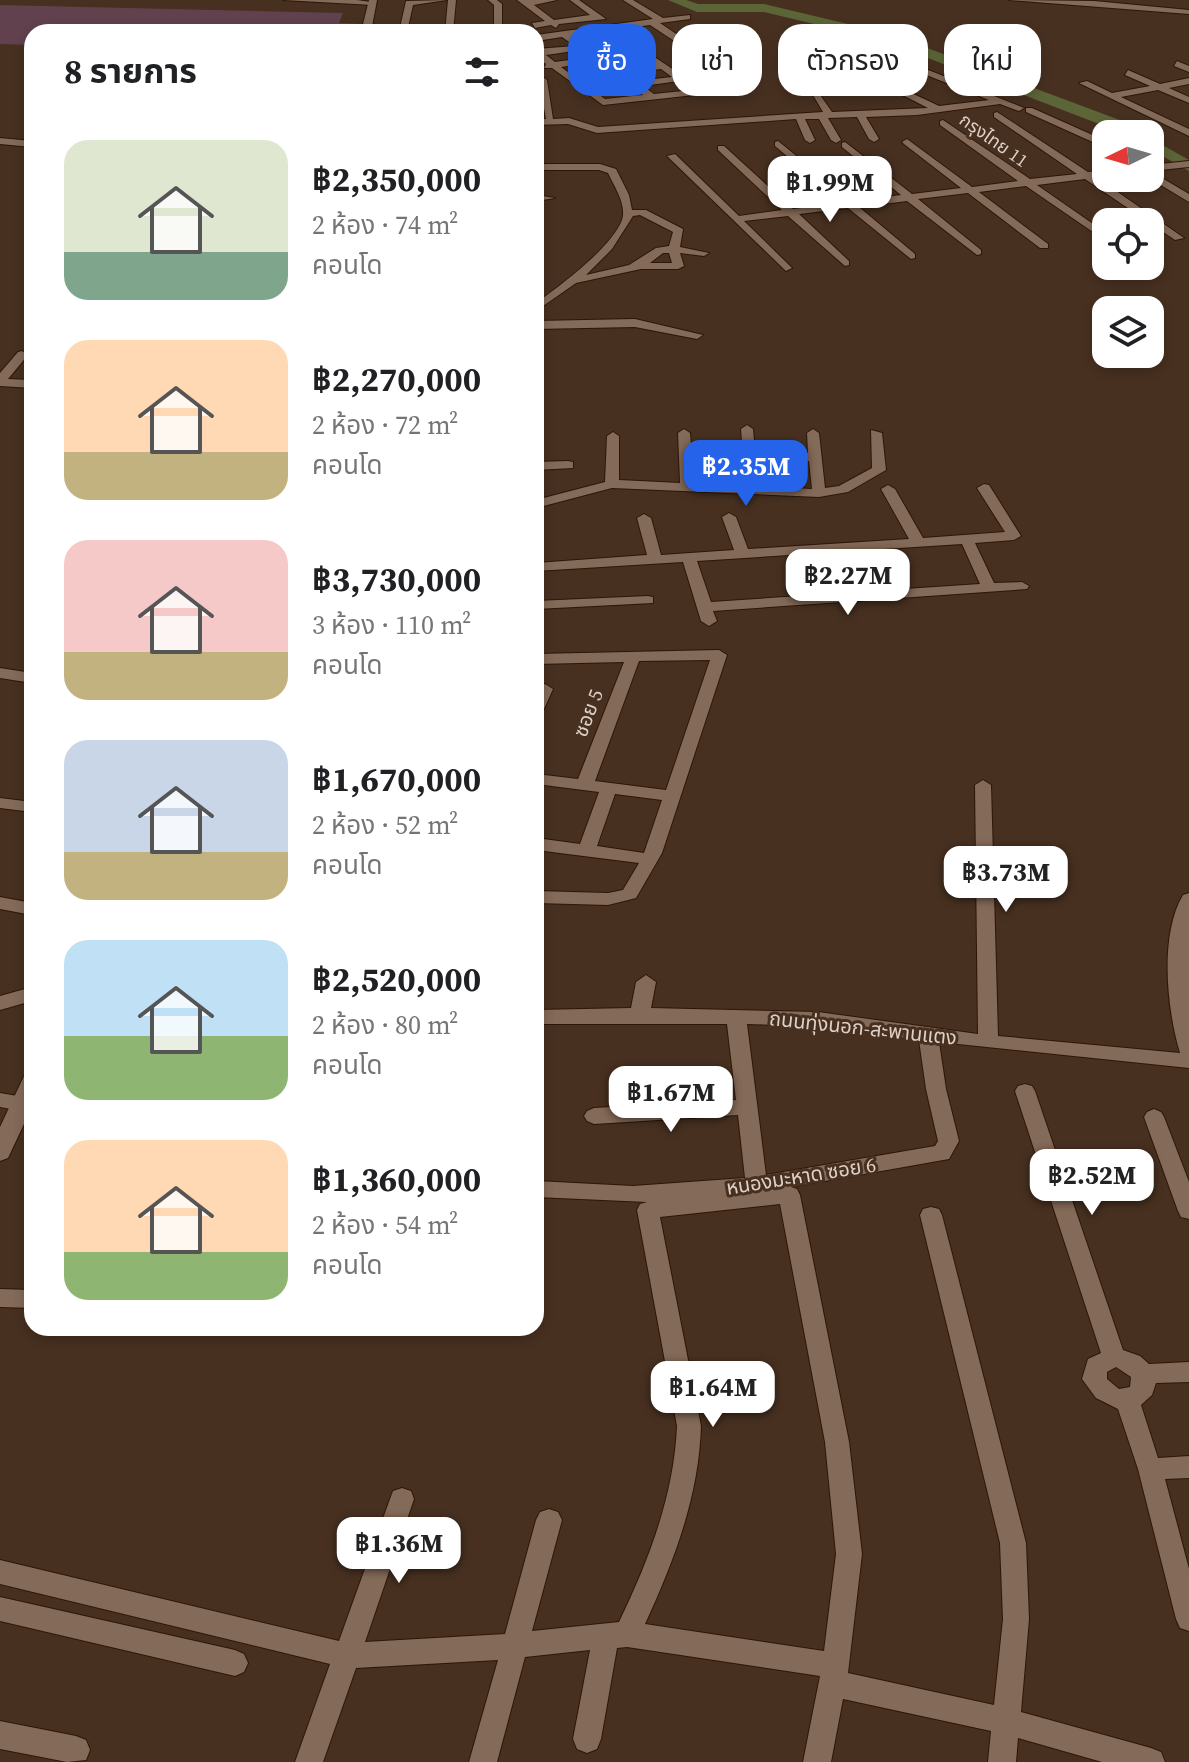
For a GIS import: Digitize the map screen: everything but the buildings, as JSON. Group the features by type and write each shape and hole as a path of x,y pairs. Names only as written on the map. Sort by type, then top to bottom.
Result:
{"street":[{"path":"287,0 373,1 368,24"},
{"path":"405,24 409,3 443,0"},
{"path":"450,24 452,0"},
{"path":"492,0 498,4 498,24"},
{"path":"503,4 553,0"},
{"path":"627,0 672,33"},
{"path":"1013,0 1096,1 1189,12"},
{"path":"523,2 566,34"},
{"path":"571,4 584,7 606,24"},
{"path":"1158,9 1189,21"},
{"path":"522,15 554,11"},
{"path":"541,24 598,16"},
{"path":"641,24 687,17"},
{"path":"544,37 566,34"},
{"path":"544,52 568,49"},
{"path":"544,59 568,76"},
{"path":"656,61 672,71"},
{"path":"656,65 672,61"},
{"path":"544,67 568,63"},
{"path":"1177,64 1189,69"},
{"path":"939,109 881,82 908,65 1092,139"},
{"path":"1128,73 1189,100"},
{"path":"544,79 568,76"},
{"path":"1111,96 1189,81"},
{"path":"1084,83 1189,133"},
{"path":"595,96 603,102 672,95"},
{"path":"818,96 840,142 977,252"},
{"path":"544,122 569,121 597,130 892,113 1000,101"},
{"path":"886,103 892,113"},
{"path":"860,114 874,139"},
{"path":"997,115 1179,238"},
{"path":"799,116 810,140"},
{"name":"กรุงไทย 11","path":"943,123 1092,228"},
{"path":"0,141 24,143"},
{"path":"907,142 1044,246"},
{"path":"778,144 911,256"},
{"path":"721,148 845,263"},
{"path":"672,156 786,268"},
{"path":"1164,167 1189,164"},
{"path":"544,167 600,167 612,171 624,194 628,213 627,220 600,258 576,281 544,303"},
{"path":"736,219 1092,174"},
{"path":"1164,181 1189,199"},
{"path":"544,198 550,198"},
{"path":"576,281 637,267 678,266 674,249 679,231 643,208 628,213"},
{"path":"637,267 660,250 704,253"},
{"path":"600,258 637,267"},
{"path":"544,325 635,323 697,335"},
{"path":"0,354 24,355"},
{"path":"0,382 24,358"},
{"path":"0,382 24,384"},
{"path":"747,429 752,490"},
{"path":"684,433 687,486"},
{"path":"813,433 819,493"},
{"path":"544,502 612,484 819,493 843,489 879,470 876,433"},
{"path":"612,484 613,436"},
{"path":"781,456 816,457"},
{"path":"547,461 568,465"},
{"path":"544,566 1014,536 984,488"},
{"path":"888,489 919,543"},
{"path":"729,517 742,553"},
{"path":"644,518 655,559"},
{"path":"967,540 989,589"},
{"path":"689,557 707,614 1022,586"},
{"path":"544,605 648,600"},
{"path":"544,659 719,655 650,859 630,894 619,898 544,897"},
{"name":"ซอย 5","path":"585,784 633,658"},
{"path":"0,673 24,677"},
{"path":"544,780 672,796"},
{"path":"983,785 988,1042"},
{"path":"587,850 609,788"},
{"path":"0,803 24,806"},
{"path":"544,845 650,859"},
{"path":"1189,899 1184,910 1178,947 1179,991 1189,1051"},
{"path":"0,903 24,908"},
{"path":"640,1015 646,982"},
{"path":"0,1003 24,996"},
{"name":"ถนนทุ่งนอก-สะพานแตง","path":"544,1017 640,1015 818,1019 988,1042 1189,1061"},
{"path":"736,1016 757,1185"},
{"name":"หนองมะหาด ซอย 6","path":"544,1189 633,1194 757,1185 942,1153 949,1141 936,1089 928,1034"},
{"path":"1025,1091 1114,1357"},
{"path":"0,1152 18,1095"},
{"path":"594,1116 746,1107"},
{"path":"1154,1117 1189,1211"},
{"path":"587,1739 616,1636 641,1606 670,1525 690,1451 689,1426 648,1210 789,1195 827,1385 847,1519 846,1591 817,1762"},
{"path":"931,1215 1013,1543 1016,1619 1002,1762"},
{"path":"0,1298 24,1299"},
{"path":"1114,1357 1131,1362 1143,1374 1144,1388 1141,1393 1127,1400 1103,1392 1094,1379 1096,1366 1114,1357"},
{"path":"1143,1374 1189,1372"},
{"path":"1127,1400 1150,1469 1189,1619"},
{"path":"1150,1469 1189,1467"},
{"path":"309,1762 402,1499"},
{"path":"483,1762 549,1520"},
{"path":"0,1572 348,1656 616,1636 834,1675 1151,1762"},
{"path":"0,1609 235,1663"},
{"path":"0,1735 76,1750"}],"shaded area":[{"path":"0,5 343,13 339,23 361,24 24,24 24,45 0,44"}],"waterway":[{"path":"674,0 697,8 764,8 885,37 1107,120"},
{"path":"1164,151 1189,166"}]}
